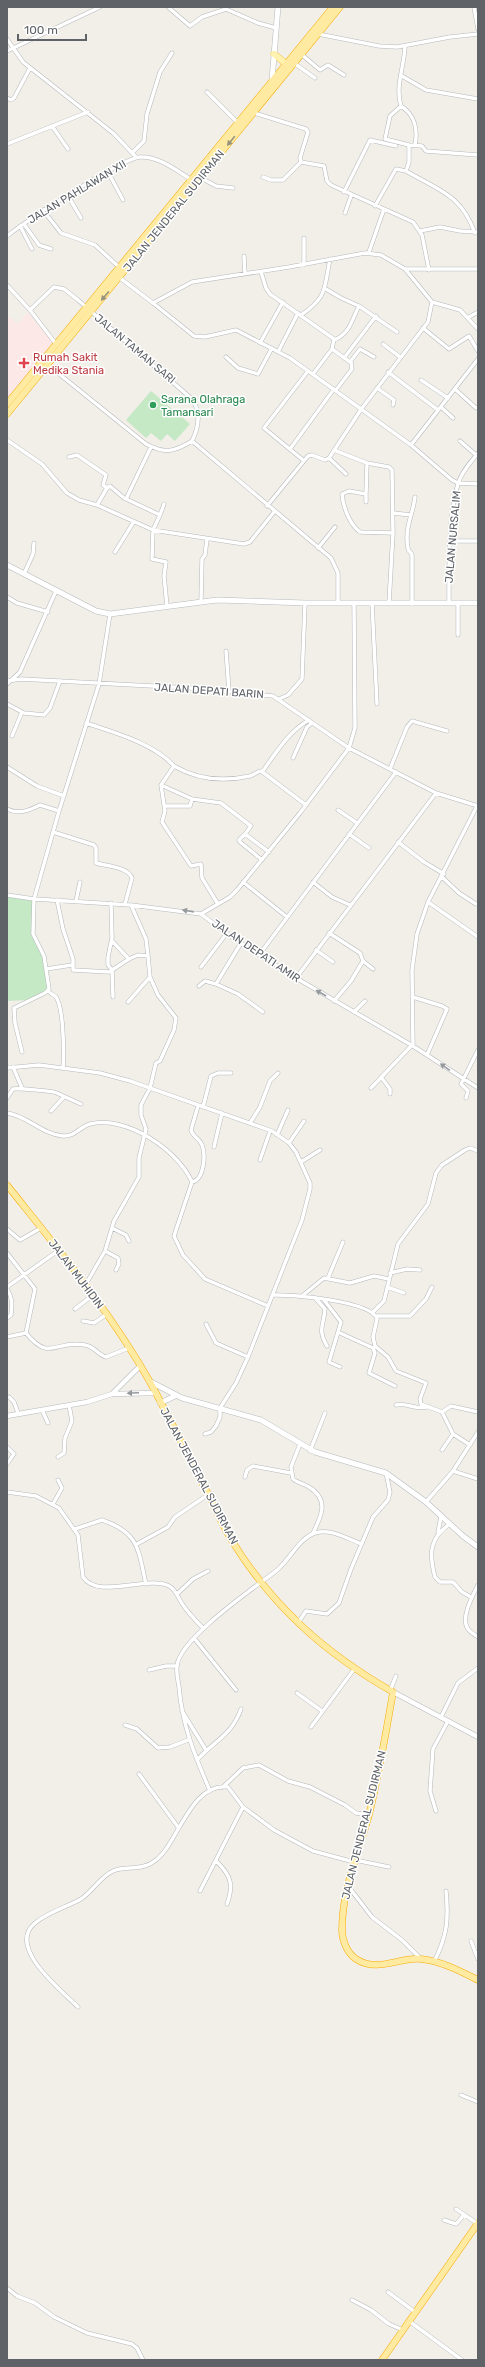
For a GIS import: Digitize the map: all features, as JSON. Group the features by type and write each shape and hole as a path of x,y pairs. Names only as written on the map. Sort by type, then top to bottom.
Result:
{"highway":[{"name":"JALAN JENDERAL SUDIRMAN","path":"7,404 57,345 120,278 201,178 238,122 252,109 272,80 290,65 333,7"},
{"name":"JALAN JENDERAL SUDIRMAN","path":"7,414 48,364 120,268 192,180 216,155 252,109 340,7"},
{"name":"JALAN MUHIDIN","path":"7,1185 86,1284 107,1314 139,1367"},
{"name":"JALAN JENDERAL SUDIRMAN","path":"139,1367 155,1393 231,1540 261,1583 297,1624 355,1668 392,1692 383,1754 344,1902 342,1932 348,1952 356,1959 373,1964 420,1959 434,1962 478,1978"},
{"path":"382,2360 478,2224"}],"main road":[{"path":"272,80 278,7"},
{"path":"274,54 290,65"},
{"path":"7,565 96,611 110,614 201,601 412,604 478,603"},
{"path":"149,1382 175,1396 261,1420 310,1450 386,1473 426,1502 441,1517 478,1547"},
{"path":"160,1403 175,1396"}],"street":[{"path":"7,51 100,7"},
{"path":"168,7 190,26 202,16 230,8 258,23 276,28"},
{"path":"474,7 478,29"},
{"path":"318,34 378,46 405,47 450,37 478,34"},
{"path":"7,39 12,48 30,68 88,112 133,152 136,157"},
{"path":"405,47 402,76 398,91 401,106 411,115 415,125 417,136 415,145"},
{"path":"133,152 144,140 147,114 160,72 172,53"},
{"path":"301,54 320,70 328,65 344,75"},
{"path":"290,65 315,78"},
{"path":"7,98 11,100 14,98 30,68"},
{"path":"402,76 426,90 478,99"},
{"path":"207,92 238,122"},
{"path":"385,142 390,117 401,106"},
{"path":"252,109 308,130 300,158 301,162 283,180 271,180 263,177"},
{"path":"7,144 88,112"},
{"path":"52,126 68,149"},
{"path":"344,192 369,142 372,140 422,146 426,151 478,156"},
{"path":"385,142 396,146"},
{"path":"406,171 409,162 409,144"},
{"name":"JALAN PAHLAWAN XII","path":"7,236 43,210 136,157 157,160 192,180"},
{"path":"301,162 325,167 327,182 351,196 406,217 420,231 429,270"},
{"path":"374,206 396,169 406,171 455,199 464,209 477,232"},
{"path":"108,172 123,200"},
{"path":"201,178 216,186 233,188"},
{"path":"68,196 81,218"},
{"path":"344,213 351,196"},
{"path":"369,252 384,209"},
{"path":"43,210 61,232 94,245 120,268"},
{"path":"24,224 39,245 51,248"},
{"path":"20,226 32,249"},
{"path":"420,231 440,227 477,232"},
{"path":"304,238 304,265"},
{"path":"153,303 192,282 304,265 369,252 381,255 405,269 432,302 460,310 469,317 478,329"},
{"path":"244,256 245,274"},
{"path":"278,352 300,314 316,303 326,289 330,259"},
{"path":"405,269 478,269"},
{"path":"261,272 267,290 334,340"},
{"path":"120,278 194,336 205,337 233,330 272,348 313,374 411,444 448,478 458,483 478,484"},
{"path":"7,285 30,310 57,345"},
{"path":"30,310 50,289 55,287 67,292 89,310"},
{"path":"326,289 340,298 359,306 376,316 397,332"},
{"path":"260,343 283,302"},
{"path":"267,506 304,460 311,455 324,460 329,458 388,372 428,322 432,302"},
{"path":"334,340 342,337 346,332 359,306"},
{"name":"JALAN TAMAN SARI","path":"89,310 197,406 198,418 192,441"},
{"path":"469,317 478,312"},
{"path":"344,358 376,316"},
{"path":"423,328 449,349 469,336 478,351"},
{"path":"313,374 332,349 334,340"},
{"path":"383,344 400,357"},
{"path":"226,357 238,368 257,374 272,348"},
{"path":"290,449 352,369 350,362 332,349"},
{"path":"350,362 360,349 374,357"},
{"path":"411,444 478,360"},
{"path":"48,364 151,447 164,452 183,446 192,441 274,512 331,558 336,565 338,578 338,603"},
{"path":"304,460 267,433 264,427 308,371"},
{"path":"388,372 453,418"},
{"path":"421,380 448,398"},
{"path":"377,388 394,400 393,404"},
{"path":"455,388 469,403 476,408 478,407"},
{"path":"7,440 48,468 67,493 79,500 97,505 133,523 153,530 207,539 248,543 274,512"},
{"path":"460,441 477,454"},
{"path":"126,499 151,447"},
{"path":"334,450 367,463 392,469 393,533 389,603"},
{"name":"JALAN NURSALIM","path":"449,603 451,541 458,483 477,454"},
{"path":"68,457 77,455 106,475 104,485 106,488 97,505"},
{"path":"329,458 346,474"},
{"path":"366,502 367,463"},
{"path":"106,488 112,487 126,499 160,515"},
{"path":"366,494 350,491 342,494 354,527 362,533 393,533"},
{"path":"412,604 412,555 408,549 407,533 415,497"},
{"path":"164,504 153,530 152,559 164,561 166,563 164,576 167,606"},
{"path":"393,514 411,515"},
{"path":"115,552 133,523"},
{"path":"318,548 335,527"},
{"path":"201,601 202,559 205,555 207,539"},
{"path":"451,541 478,541"},
{"path":"24,574 33,554 34,543"},
{"path":"8,682 19,674 48,612 56,591"},
{"path":"7,597 17,603 48,612"},
{"path":"279,699 288,695 302,679 305,603"},
{"path":"201,914 230,897 269,852 349,748 355,728 354,603"},
{"path":"372,603 377,704"},
{"path":"458,603 458,635"},
{"path":"63,1068 64,1046 57,999 48,991 44,956 33,934 34,899 59,811 99,684 110,614"},
{"path":"226,651 229,692"},
{"path":"7,704 22,712 40,715 46,713 60,681"},
{"name":"JALAN DEPATI BARIN","path":"8,682 60,681 267,694 279,699 307,721 349,748 436,793 478,806"},
{"path":"12,736 22,712"},
{"path":"86,723 135,741 155,752 174,766 200,778 211,779 247,777 262,772 282,744 299,726 307,721"},
{"path":"293,758 307,727 307,721"},
{"path":"390,769 407,728 412,721 447,731"},
{"path":"307,727 312,723"},
{"path":"174,766 161,786 165,806 162,821 191,866 201,864 202,878 218,904"},
{"path":"7,767 37,786 64,796"},
{"path":"262,772 306,805"},
{"path":"258,955 396,772"},
{"path":"161,786 192,799 217,802 225,805 250,825 245,834 239,840 262,860"},
{"path":"296,978 436,793"},
{"path":"165,806 190,806 192,799"},
{"path":"7,809 14,812 30,811 40,805 59,811"},
{"path":"371,1088 412,1046 414,949 417,934 428,902 478,806"},
{"path":"338,810 357,824"},
{"path":"53,832 94,845 96,848 96,864 123,870 130,874 132,878 125,904"},
{"path":"245,834 269,852"},
{"path":"349,834 369,848"},
{"path":"398,842 443,875 459,893 476,904"},
{"path":"76,901 80,882"},
{"path":"243,882 287,917"},
{"path":"313,882 332,897 350,905"},
{"name":"JALAN DEPATI AMIR","path":"7,895 34,899 131,904 201,914 258,955 427,1055 478,1088"},
{"path":"57,900 63,929 73,959 72,965 74,971 112,970 117,965 138,955 148,956"},
{"path":"428,902 478,937"},
{"path":"111,903 112,941 108,965 112,970 112,997"},
{"path":"86,1284 105,1251 114,1221 139,1178 138,1167 144,1138 140,1109 150,1088 155,1064 160,1061 172,1036 176,1018 174,1013 163,1003 150,977 146,939 131,904"},
{"path":"201,966 227,933"},
{"path":"329,933 361,954 363,961 373,969"},
{"path":"112,941 129,959"},
{"path":"216,984 241,943"},
{"path":"316,950 333,962"},
{"path":"334,1001 351,981 363,961"},
{"path":"46,968 72,965"},
{"path":"128,1002 150,977"},
{"path":"199,986 205,981 216,984 238,994 263,1012"},
{"path":"22,1052 15,1023 14,1008 48,991"},
{"path":"413,997 447,1009 427,1055"},
{"path":"354,1012 365,1001"},
{"path":"466,1098 468,1090 462,1085 478,1050"},
{"path":"7,1068 39,1065 100,1073 150,1088 270,1130 289,1143 301,1162 310,1183 310,1189 302,1220 248,1357 236,1383 220,1408 220,1417 216,1426 211,1432 205,1434"},
{"path":"13,1067 22,1088"},
{"path":"250,1123 260,1107 270,1081 278,1072"},
{"path":"203,1107 211,1076 218,1073 231,1074"},
{"path":"381,1077 390,1088 390,1094"},
{"path":"7,1098 13,1089 22,1088 50,1093 55,1092 63,1098 81,1104"},
{"path":"51,1111 63,1098"},
{"path":"198,1106 191,1130 202,1144 204,1155 200,1176 192,1182 175,1229 174,1236 177,1246 205,1278 268,1306"},
{"path":"277,1135 288,1110"},
{"path":"7,1113 19,1115 45,1132 63,1136 75,1134 89,1124 103,1123 123,1127 176,1158 185,1168 192,1182"},
{"path":"214,1147 222,1113"},
{"path":"289,1143 304,1121"},
{"path":"260,1160 270,1130"},
{"path":"372,1313 384,1301 398,1244 428,1204 438,1169 465,1150 470,1148 478,1151"},
{"path":"301,1162 320,1150"},
{"path":"7,1229 20,1240 41,1228"},
{"path":"112,1228 126,1235 129,1241"},
{"path":"328,1278 343,1242"},
{"path":"7,1318 11,1315 12,1297 7,1288 58,1250"},
{"path":"105,1251 118,1258 119,1264 116,1270"},
{"path":"7,1253 35,1289 26,1333"},
{"path":"390,1273 407,1270 420,1270"},
{"path":"302,1296 322,1278 350,1283 374,1276 389,1279"},
{"path":"387,1287 404,1293"},
{"path":"272,1295 315,1298 372,1313 376,1316 410,1316 417,1310 432,1287"},
{"path":"75,1309 93,1294"},
{"path":"7,1298 12,1297"},
{"path":"315,1298 325,1309 321,1330 327,1346"},
{"path":"324,1300 340,1319 340,1333 329,1362 340,1367"},
{"path":"83,1321 94,1322 107,1314"},
{"path":"376,1316 373,1337 375,1346 388,1357 396,1371 426,1383 420,1401 427,1407 442,1412 453,1434 470,1446"},
{"path":"206,1324 216,1343 248,1357"},
{"path":"7,1337 26,1333"},
{"path":"26,1333 34,1342 44,1349 84,1344 106,1357 128,1348"},
{"path":"340,1333 373,1348 375,1353 369,1373 395,1386"},
{"path":"112,1394 139,1367"},
{"path":"7,1416 18,1412 42,1410 69,1405 112,1394 155,1393"},
{"path":"9,1397 14,1402 18,1412"},
{"path":"396,1405 403,1404 416,1408 427,1407"},
{"path":"58,1457 64,1453 65,1438 72,1421 69,1405"},
{"path":"442,1412 451,1406 478,1412"},
{"path":"42,1410 48,1423"},
{"path":"310,1450 325,1413"},
{"path":"426,1502 453,1470 478,1432"},
{"path":"442,1450 453,1434"},
{"path":"210,1791 188,1740 180,1709 177,1666 182,1651 203,1628 286,1562 302,1543 313,1534 322,1516 319,1497 314,1490 293,1479 291,1473 300,1444"},
{"path":"7,1447 14,1454 7,1464"},
{"path":"245,1477 247,1470 253,1466 291,1473"},
{"path":"453,1470 478,1479"},
{"path":"297,1624 306,1611 324,1614 336,1608 374,1515 388,1500 390,1492 386,1473"},
{"path":"53,1504 62,1488 58,1480"},
{"path":"7,1492 36,1496 53,1504 75,1529 81,1549 83,1577 87,1581 96,1585 108,1586 146,1584 167,1585 177,1594 182,1605 203,1628"},
{"path":"137,1544 168,1527 175,1517 208,1494"},
{"path":"441,1517 438,1532 431,1551 435,1577 440,1582 453,1582 461,1591 471,1597"},
{"path":"75,1529 102,1520 116,1526 137,1544 146,1584"},
{"path":"438,1532 450,1524"},
{"path":"313,1534 328,1532 362,1544"},
{"path":"177,1594 193,1579 208,1571"},
{"path":"478,1585 471,1597 466,1621 468,1630 478,1637"},
{"path":"194,1638 236,1690"},
{"path":"149,1670 166,1666 177,1666"},
{"path":"311,1727 355,1668"},
{"path":"441,1717 458,1683 478,1668"},
{"path":"396,1676 392,1692 478,1735"},
{"path":"297,1693 322,1711"},
{"path":"180,1709 206,1750"},
{"path":"197,1760 206,1750 230,1731 241,1709"},
{"path":"436,1811 430,1791 433,1749 448,1721"},
{"path":"125,1725 137,1730 158,1748 170,1747 188,1740"},
{"path":"78,2008 40,1968 28,1950 26,1941 31,1928 39,1920 87,1895 112,1871 146,1866 156,1860 163,1853 178,1827 200,1799 210,1791 223,1787 242,1768 259,1765 266,1767 288,1780 310,1786 356,1813 368,1815"},
{"path":"139,1774 178,1827"},
{"path":"223,1787 231,1790 243,1807 257,1819 298,1844 313,1851 354,1861 389,1867"},
{"path":"200,1891 243,1807"},
{"path":"216,1861 226,1870 232,1883 227,1904"},
{"path":"348,1886 372,1917 402,1940 420,1959"},
{"path":"434,1962 441,1948 449,1919 446,1891"},
{"path":"471,1940 478,1959"},
{"path":"461,2095 478,2102"},
{"path":"456,2209 478,2224"},
{"path":"444,2220 456,2224 464,2214"},
{"path":"7,2288 17,2296 36,2303 54,2317 87,2333 132,2344 137,2348 143,2360"},
{"path":"388,2292 415,2312"},
{"path":"352,2300 369,2309 389,2324 403,2330"},
{"path":"409,2321 462,2360"}],"shaded area":[{"name":"Rumah Sakit Medika Stania","path":"28,313 56,346 7,403 7,315 17,324"}],"green space":[{"name":"Sarana Olahraga Tamansari","path":"151,391 190,424 175,441 167,434 161,441 151,433 146,438 126,420"},
{"path":"7,895 32,899 33,932 44,957 49,989 28,1000 7,1001"}],"place":[{"name":"Rumah Sakit Medika Stania","path":"24,363"},
{"name":"Sarana Olahraga Tamansari","path":"153,405"}]}
